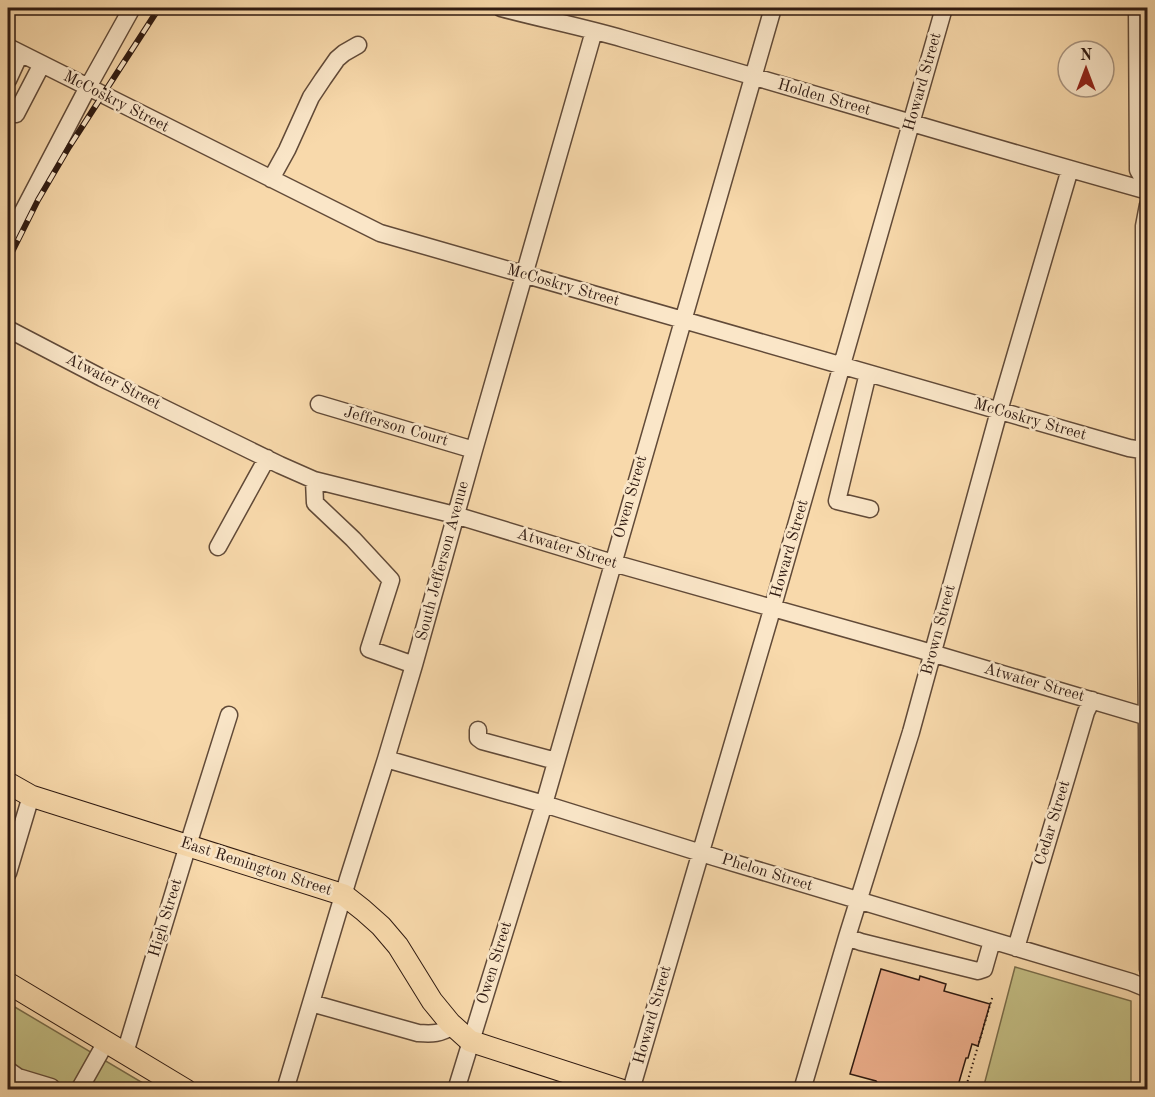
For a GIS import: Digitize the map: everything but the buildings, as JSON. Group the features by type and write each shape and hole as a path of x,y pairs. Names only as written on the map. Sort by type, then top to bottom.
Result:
{"main road":[{"name":"East Remington Street","path":"8,783 31,796 344,895 381,926 398,946 432,1001 453,1026 470,1041 621,1089"},
{"path":"8,983 186,1089"}],"street":[{"path":"8,240 132,8"},
{"name":"Holden Street","path":"501,8 594,31 1070,169 1148,189"},
{"name":"Owen Street","path":"456,1089 544,804 774,8"},
{"name":"Howard Street","path":"631,1089 773,607 944,8"},
{"path":"1137,8 1138,170 1148,189"},
{"name":"South Jefferson Avenue","path":"285,1089 348,879 387,759 594,31"},
{"path":"270,179 287,150 311,97 337,59 358,45"},
{"path":"8,80 14,50"},
{"name":"McCoskry Street","path":"14,50 380,233 1146,451"},
{"path":"8,110 16,114 42,64"},
{"name":"Brown Street","path":"802,1089 911,732 999,411 1070,169"},
{"path":"1148,205 1144,226 1148,970"},
{"name":"Atwater Street","path":"8,329 102,378 314,480 455,515 1147,717"},
{"path":"868,373 837,501 870,509"},
{"name":"Jefferson Court","path":"319,404 474,450"},
{"path":"218,547 267,458"},
{"path":"314,480 315,503 391,580 369,649 414,665"},
{"name":"Cedar Street","path":"1016,948 1086,712 1092,700"},
{"name":"High Street","path":"125,1053 229,715"},
{"path":"478,730 478,738 482,741 556,761"},
{"name":"Phelon Street","path":"387,759 544,804 1148,989"},
{"path":"8,873 31,796"},
{"path":"847,937 978,971 984,969 993,941"},
{"path":"311,1003 418,1033 444,1032 453,1026"},
{"path":"79,1089 106,1042"},
{"path":"8,1070 18,1077 54,1089"}],"path":[{"path":"965,1089 993,995"}],"shaded area":[{"path":"1015,967 1131,1001 1131,1089 983,1089"},
{"path":"8,1003 153,1089 8,1089"}],"railway":[{"path":"8,260 38,200 69,147 159,8"}]}
